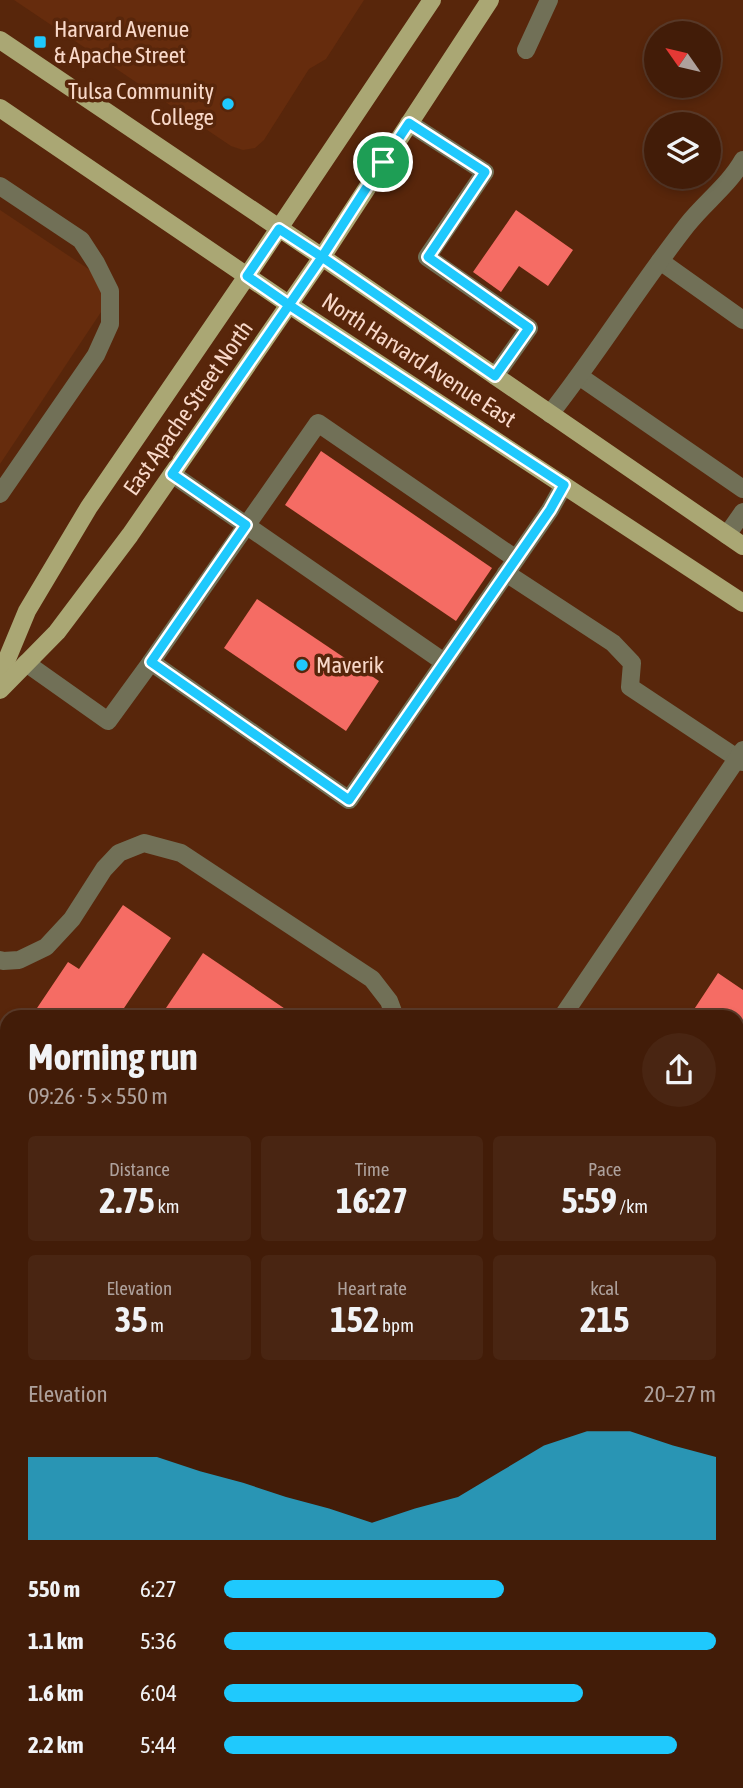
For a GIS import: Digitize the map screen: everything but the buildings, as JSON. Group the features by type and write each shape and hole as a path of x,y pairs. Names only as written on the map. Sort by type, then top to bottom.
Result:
{"main road":[{"name":"East Apache Street North","path":"0,676 27,611 89,507 432,0"},
{"name":"East Apache Street North","path":"0,690 57,632 130,535 322,257 490,0"},
{"name":"North Harvard Avenue East","path":"0,40 743,546"},
{"name":"North Harvard Avenue East","path":"0,108 289,305 743,603"}],"street":[{"path":"526,50 549,0"},
{"path":"409,123 485,172 428,257 529,328 495,376"},
{"path":"550,414 688,223 743,160"},
{"path":"0,186 81,240 96,262 110,291 110,324 96,355 1,491"},
{"path":"660,261 743,320"},
{"path":"579,376 743,489"},
{"path":"26,663 108,721 317,423 613,643 632,663 630,687 741,757 567,1010"},
{"path":"172,474 444,662"},
{"path":"151,662 349,800 550,510 564,485"},
{"path":"727,535 743,512"},
{"path":"0,960 19,960 46,947 72,919 104,869 119,853 144,843 181,853 372,979 392,1010"}],"shaded area":[{"name":"Tulsa Community College","path":"14,0 364,0 326,59 309,69 264,140 255,148 243,150 231,146"},
{"path":"0,210 117,288 0,464"}],"place":[{"name":"Harvard Avenue & Apache Street","path":"40,42"},
{"name":"Tulsa Community College","path":"228,104"},
{"name":"Maverik","path":"302,665"}],"route":[{"path":"383,162 322,257 279,229 247,276 289,305 172,474 246,525 151,662 349,800 550,510 564,485 289,305 322,257 495,376 529,328 428,257 485,172 409,123 383,162"}]}
